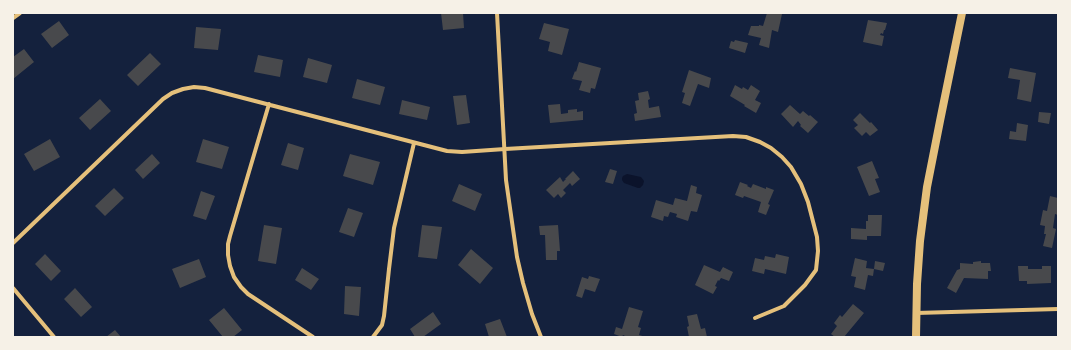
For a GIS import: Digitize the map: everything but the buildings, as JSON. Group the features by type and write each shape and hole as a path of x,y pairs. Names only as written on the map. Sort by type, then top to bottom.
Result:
{"main road":[{"path":"916,337 920,241 927,187 962,13"}],"street":[{"path":"13,18 20,13"},
{"path":"497,13 506,180 517,257 532,314 541,337"},
{"path":"13,243 163,99 172,93 194,87 205,88 269,104 447,151 462,152 726,136 746,137 771,148 791,167 801,184 808,202 817,237 818,252 816,270 805,285 784,306 755,318"},
{"path":"269,104 228,244 230,266 237,282 248,294 314,337"},
{"path":"373,337 382,325 384,316 394,228 414,143"},
{"path":"13,288 54,337"},
{"path":"916,313 1058,308"}],"water":[{"path":"627,174 641,177 644,181 643,185 638,188 624,183 622,178"}]}
